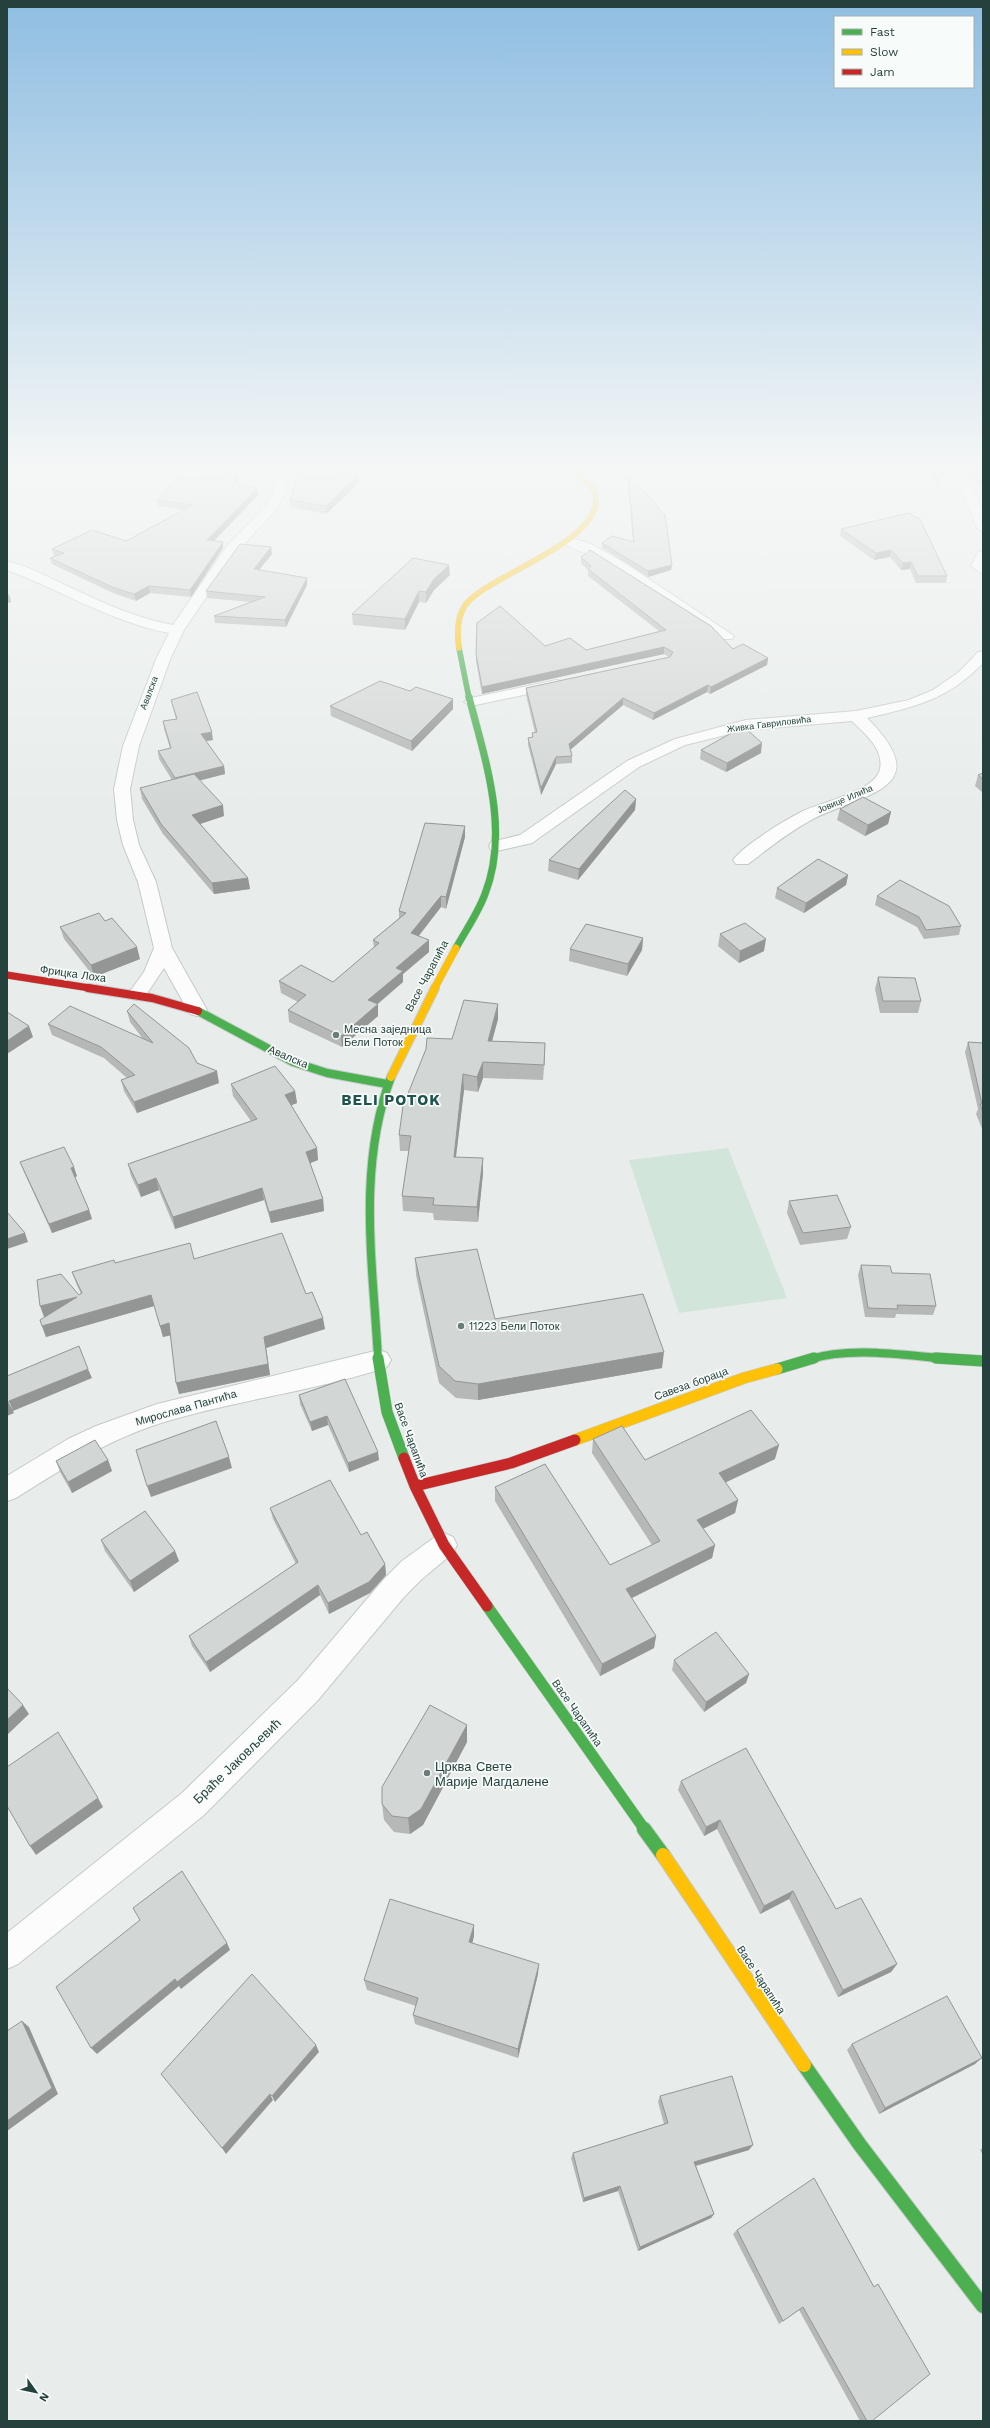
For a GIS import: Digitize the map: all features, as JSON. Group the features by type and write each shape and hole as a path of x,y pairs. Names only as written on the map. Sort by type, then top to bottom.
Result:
{"street":[{"path":"46,582 126,618 152,627 177,630"},
{"name":"Авалска","path":"197,1010 163,948 147,882 131,845 125,820 122,789 131,746 164,656 177,630 209,582"},
{"name":"Васе Чарапића","path":"490,582 475,593 462,611 459,618 458,640 494,805 497,846 488,888 422,1011 387,1084 376,1117 369,1200 378,1360 387,1412 415,1486 444,1545 701,1909 816,2084 860,2145 983,2306"},
{"path":"645,582 727,636"},
{"name":"Живка Гавриловића","path":"497,846 515,843 535,834 633,764 680,742 746,725 856,716 926,700 956,681 983,656"},
{"path":"471,702 566,682"},
{"name":"Јовице Илића","path":"742,860 784,829 808,815 878,785 888,770 889,761 885,751 856,716"},
{"path":"137,994 154,973 163,948"},
{"name":"Фрицка Лоха","path":"7,975 53,985 137,994"},
{"name":"Авалска","path":"137,994 197,1010 236,1033 293,1062 342,1077 387,1084"},
{"name":"Савеза бораца","path":"415,1486 511,1463 744,1378 820,1356 868,1353 983,1361"},
{"name":"Мирослава Пантића","path":"7,1490 98,1436 157,1414 378,1360"},
{"name":"Браће Јаковљевић","path":"7,1953 193,1804 308,1690 394,1588 412,1570 444,1545"}],"green space":[{"path":"728,1148 787,1298 679,1313 629,1160"}],"building":[{"path":"102,582 195,582 190,590 149,586 134,594"},
{"path":"212,582 305,582 285,620 214,616 265,597 206,591"},
{"path":"387,582 432,582 426,592 419,591 405,619 352,614"},
{"path":"605,582 641,582 711,626 733,649 743,644 768,658 711,687 708,685 654,713 623,698 569,744 572,756 556,757 541,788 528,738 533,737 532,733 537,732 526,688 670,657 673,652 664,647 482,687 476,654 477,623 500,606 545,646 570,638 586,650 666,630"},
{"path":"380,681 410,691 416,687 453,699 411,741 330,706"},
{"path":"197,692 212,732 201,734 224,766 175,778 158,751 171,748 163,721 177,719 171,700"},
{"path":"745,728 762,743 727,763 701,750 737,730"},
{"path":"983,773 983,779 978,775"},
{"path":"194,774 223,805 192,815 248,878 212,883 161,824 140,788"},
{"path":"625,790 636,799 579,869 549,860"},
{"path":"863,797 891,812 868,825 840,809"},
{"path":"425,823 465,826 446,897 441,896 411,933 429,940 396,968 403,971 368,1000 378,1004 341,1036 288,1010 306,995 279,981 301,965 333,982 379,943 373,940 406,913 399,911"},
{"path":"818,859 848,875 806,903 777,888"},
{"path":"900,880 949,906 961,926 926,930 919,917 877,896"},
{"path":"99,913 105,921 112,918 137,947 91,965 60,927"},
{"path":"745,923 766,939 740,951 720,934"},
{"path":"586,924 643,938 628,964 570,949"},
{"path":"878,977 915,978 921,1001 883,1001"},
{"path":"464,1000 498,1004 488,1041 545,1043 544,1065 483,1062 477,1077 463,1074 454,1157 483,1158 477,1207 433,1205 434,1198 402,1196 411,1136 399,1135 403,1106 426,1049 427,1038 452,1039"},
{"path":"134,1004 189,1048 197,1063 217,1071 134,1102 121,1080 135,1075 101,1047 48,1024 70,1006 153,1043 127,1011"},
{"path":"7,1012 29,1026 7,1041"},
{"path":"968,1042 983,1043 983,1112 980,1104 982,1104"},
{"path":"275,1066 295,1091 285,1095 317,1148 306,1152 323,1199 269,1212 262,1188 173,1217 156,1178 138,1185 128,1164 257,1119 231,1084"},
{"path":"64,1147 74,1167 71,1168 89,1210 49,1224 20,1162"},
{"path":"837,1195 851,1227 803,1233 789,1201"},
{"path":"7,1212 25,1233 7,1239"},
{"path":"282,1233 306,1294 312,1292 323,1318 264,1337 268,1364 176,1383 169,1323 160,1326 151,1295 42,1326 40,1320 77,1297 40,1306 37,1280 61,1274 79,1295 82,1293 72,1272 114,1260 115,1263 190,1243 194,1259"},
{"path":"477,1249 495,1319 643,1294 664,1352 478,1384 455,1381 439,1366 415,1258"},
{"path":"861,1265 890,1266 892,1273 930,1274 936,1306 897,1305 898,1309 868,1308"},
{"path":"79,1346 88,1369 9,1401 7,1404 7,1376"},
{"path":"345,1379 378,1452 348,1463 327,1416 310,1422 299,1395"},
{"path":"751,1410 779,1445 719,1473 738,1500 697,1520 715,1545 626,1589 656,1636 602,1664 495,1487 545,1464 610,1565 660,1541 593,1439 622,1426 645,1460"},
{"path":"216,1421 229,1457 147,1486 136,1450"},
{"path":"95,1440 108,1460 68,1482 56,1461"},
{"path":"330,1480 361,1535 367,1532 385,1564 369,1582 328,1603 318,1585 206,1662 189,1636 298,1562 270,1508"},
{"path":"145,1511 175,1551 130,1581 101,1540"},
{"path":"716,1632 749,1674 706,1702 674,1660"},
{"path":"7,1688 23,1705 7,1720"},
{"name":"Црква Свете Марије Магдалене","path":"430,1705 467,1725 421,1809 408,1818 392,1816 382,1804 382,1787"},
{"path":"58,1732 98,1798 30,1846 7,1806 7,1767"},
{"path":"746,1748 836,1909 861,1898 897,1964 843,1990 793,1891 764,1906 720,1820 706,1827 681,1781"},
{"path":"182,1871 227,1943 177,1982 175,1979 91,2048 56,1987 140,1920 133,1908"},
{"path":"390,1899 474,1925 469,1942 539,1964 518,2049 413,2015 418,1998 364,1980"},
{"path":"252,1974 316,2045 272,2096 270,2094 222,2148 161,2074"},
{"path":"947,1996 982,2058 885,2108 852,2044"},
{"path":"22,2021 52,2088 7,2121 7,2031"},
{"path":"732,2076 753,2145 694,2162 714,2214 640,2247 620,2186 584,2198 573,2153 668,2123 660,2096"},
{"path":"814,2178 874,2287 878,2284 930,2374 872,2421 867,2421 803,2307 783,2321 737,2230"}],"traffic: fast":[{"path":"456,948 478,911 488,887 494,858 496,828 493,798 487,768 464,677 459,648"},
{"path":"198,1011 247,1039 293,1062 327,1073 387,1084"},
{"path":"391,1077 381,1104 374,1132 371,1160 370,1218 378,1359 381,1386 387,1412 404,1458"},
{"path":"777,1369 820,1356 868,1353 983,1361"},
{"path":"487,1606 663,1855"},
{"path":"804,2065 860,2145 983,2306"}],"traffic: slow":[{"path":"459,648 458,626 463,609 479,591 493,582"},
{"path":"391,1077 420,1015 456,948"},
{"path":"575,1440 744,1378 777,1369"},
{"path":"663,1855 804,2065"}],"traffic: jam":[{"path":"7,975 31,980 128,993 175,1003 198,1011"},
{"path":"415,1486 511,1463 575,1440"},
{"path":"404,1458 415,1486 444,1545 487,1606"}],"place":[{"name":"Месна заједница Бели Поток","path":"336,1035"},
{"name":"11223 Бели Поток","path":"461,1326"},
{"name":"Црква Свете Марије Магдалене","path":"427,1773"}],"district":[{"name":"BELI POTOK","path":"391,1100"}]}
